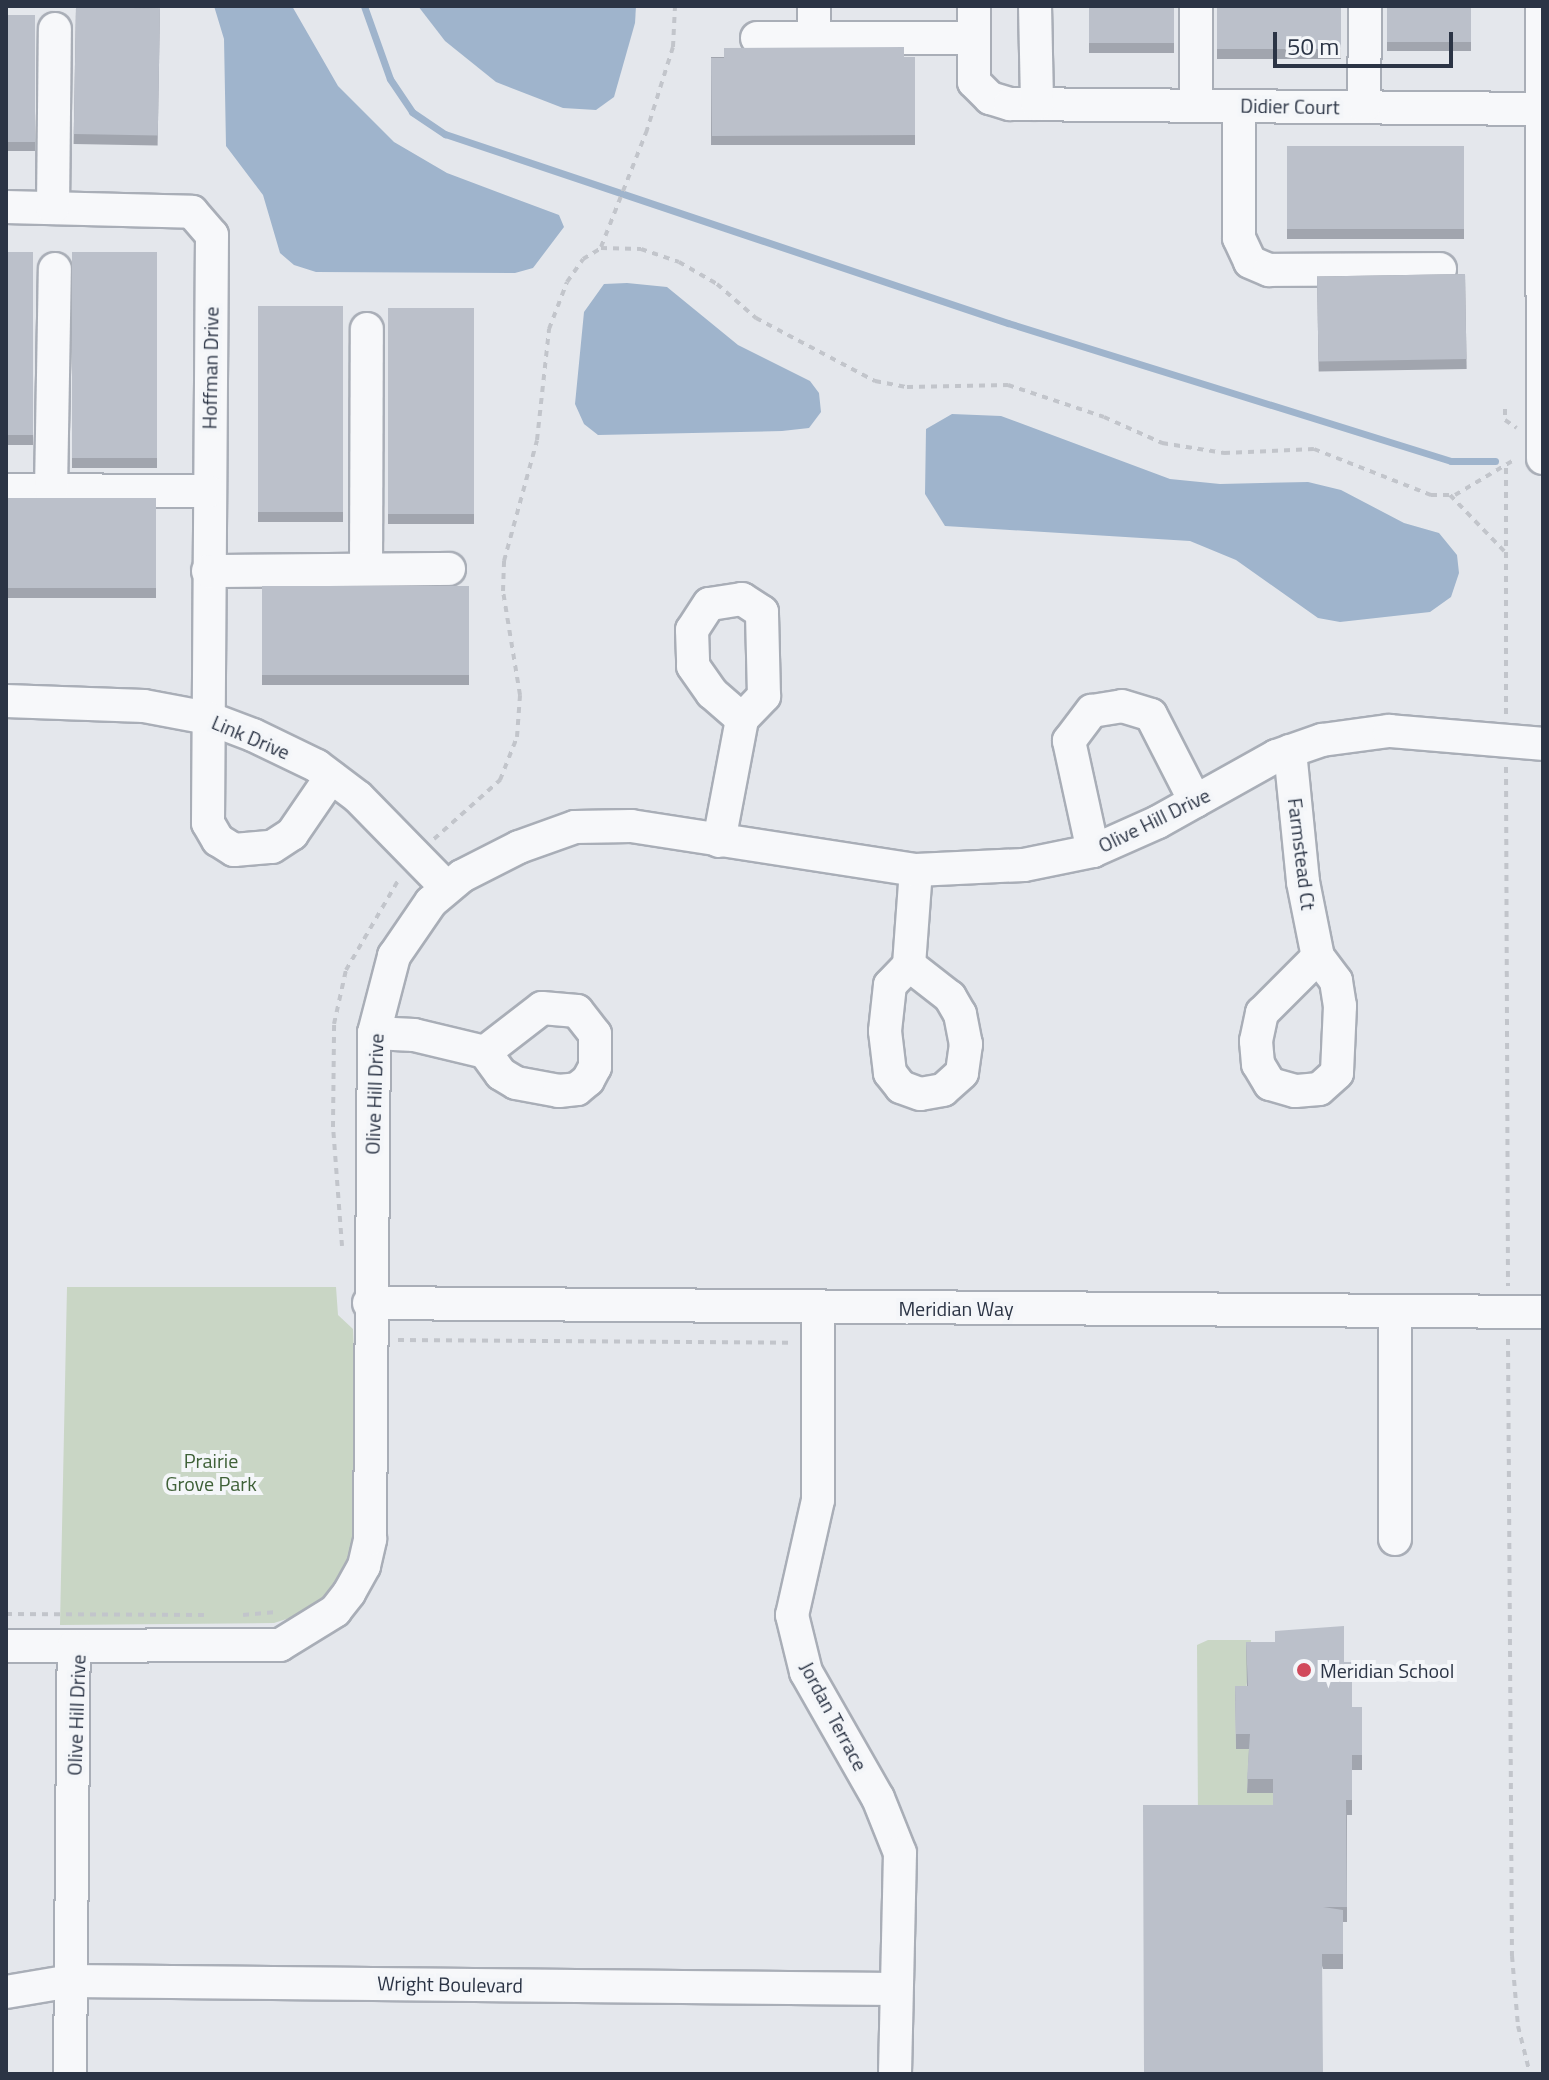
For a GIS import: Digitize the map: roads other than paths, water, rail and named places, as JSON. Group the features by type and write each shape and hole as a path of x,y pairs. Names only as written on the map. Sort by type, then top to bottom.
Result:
{"street":[{"name":"Didier Court","path":"974,6 974,82 990,98 1037,104 1543,109"},
{"path":"1035,6 1037,104"},
{"path":"1196,6 1196,106"},
{"path":"1364,107 1365,6"},
{"path":"1542,6 1543,458"},
{"path":"757,38 814,22 974,38"},
{"path":"53,208 55,29"},
{"path":"1239,106 1239,238 1250,262 1269,270 1440,269"},
{"name":"Hoffman Drive","path":"6,207 192,212 212,235 205,812 211,832 224,845 252,851 286,839 331,777"},
{"path":"51,490 55,269"},
{"path":"366,569 367,329"},
{"path":"6,490 208,491"},
{"path":"208,571 449,569"},
{"name":"Link Drive","path":"6,701 144,706 208,718 331,777 376,814 447,888"},
{"path":"1093,851 1069,741 1092,711 1122,706 1151,715 1195,801"},
{"path":"719,841 742,719"},
{"name":"Olive Hill Drive","path":"70,2074 74,1647 280,1645 335,1611 364,1566 370,1539 369,1303 374,1033 394,956 431,902 447,888 519,847 575,827 631,826 916,870 1024,865 1093,851 1290,751 1322,740 1389,731 1543,744"},
{"name":"Farmstead Ct","path":"1290,751 1303,882 1318,957"},
{"path":"909,965 916,870"},
{"path":"374,1033 414,1035 485,1052"},
{"name":"Meridian Way","path":"369,1303 1543,1312"},
{"name":"Jordan Terrace","path":"818,1306 818,1500 792,1615 806,1672 878,1798 900,1853 895,2074"},
{"path":"1395,1311 1395,1539"},
{"path":"6,1646 74,1647"},
{"name":"Wright Boulevard","path":"6,1992 71,1981 895,1989"}],"water":[{"path":"214,6 292,6 338,86 394,142 447,173 559,215 564,227 533,268 515,273 316,272 294,265 280,253 263,195 226,146 224,39"},
{"path":"418,6 636,6 635,23 614,97 596,110 563,108 496,82 445,41"},
{"path":"604,284 667,287 738,345 810,381 819,393 821,412 809,428 782,431 598,435 584,424 575,404 584,312"},
{"path":"952,414 1001,416 1170,479 1220,484 1308,482 1341,490 1404,523 1439,533 1457,555 1459,573 1451,597 1430,612 1340,622 1318,618 1236,560 1190,541 945,526 925,494 926,429"}],"waterway":[{"path":"364,6 390,79 412,112 445,134 1008,323 1451,461 1495,461"}],"place":[{"name":"Meridian School","path":"1304,1670"}],"park label":[{"name":"Prairie Grove Park","path":"211,1472"}]}
